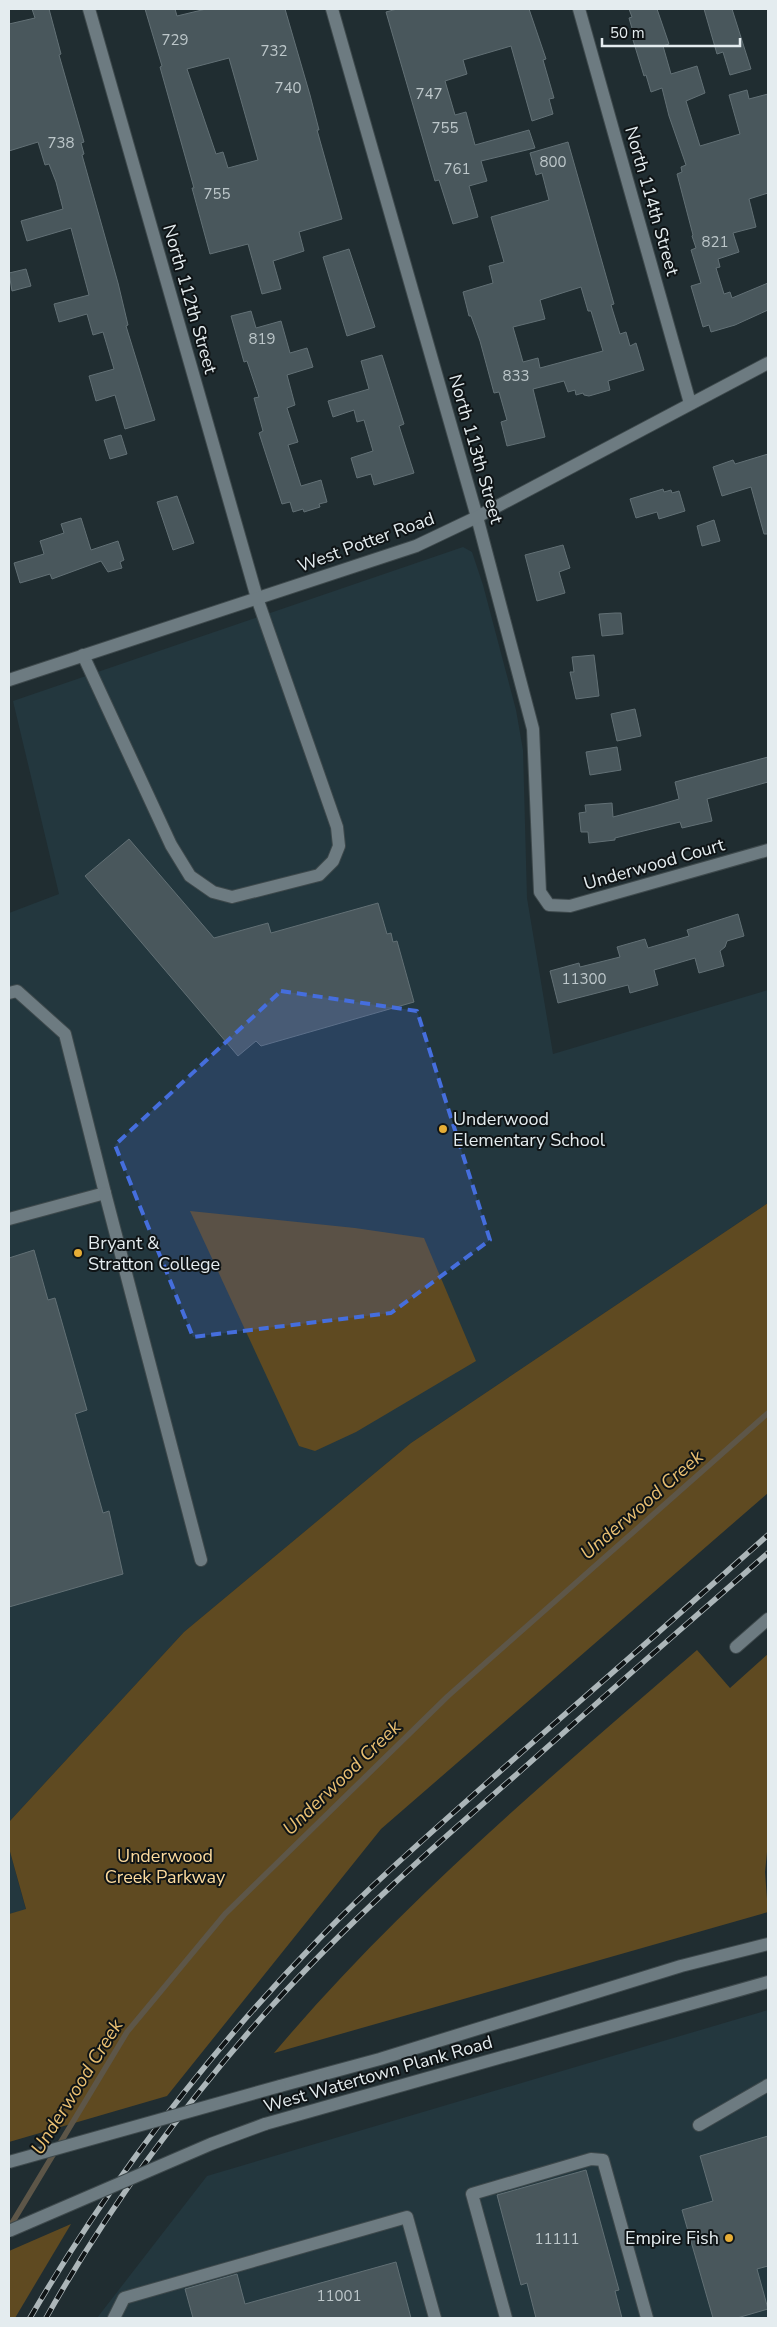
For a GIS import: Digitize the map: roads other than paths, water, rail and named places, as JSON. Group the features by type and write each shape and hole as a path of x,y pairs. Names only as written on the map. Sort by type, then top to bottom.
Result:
{"street":[{"name":"North 112th Street","path":"82,655 170,845 190,876 213,892 232,897 319,875 332,861 339,846 337,828 257,598 89,9"},
{"name":"North 113th Street","path":"332,9 478,517 533,729 540,892 549,905"},
{"name":"North 114th Street","path":"579,9 690,403"},
{"name":"West Potter Road","path":"9,680 416,546 478,517 690,403 768,364"},
{"name":"Underwood Court","path":"549,905 570,906 768,850"},
{"path":"9,993 17,991 65,1034 201,1560"},
{"path":"9,1218 105,1193"},
{"path":"736,1647 768,1619"},
{"name":"West Watertown Plank Road","path":"9,2162 380,2059 681,1966 768,1944"},
{"name":"West Watertown Plank Road","path":"9,2230 211,2144 265,2124 768,1982"},
{"path":"699,2125 768,2085"},
{"path":"506,2318 472,2194 591,2159 603,2160 647,2318"},
{"path":"114,2318 124,2298 407,2217 435,2318"}],"waterway":[{"name":"Underwood Creek","path":"9,2228 127,2032 225,1914 448,1696 768,1413"}],"railway":[{"path":"30,2318 93,2217 127,2168 200,2073 278,1982 366,1892 768,1535"},
{"path":"46,2318 95,2237 149,2157 208,2081 299,1977 421,1859 768,1553"}],"place":[{"name":"Underwood Elementary School","path":"443,1129"},
{"name":"Bryant & Stratton College","path":"78,1253"},
{"name":"Empire Fish","path":"729,2238"}],"park label":[{"name":"Underwood Creek Parkway","path":"165,1866"}]}
